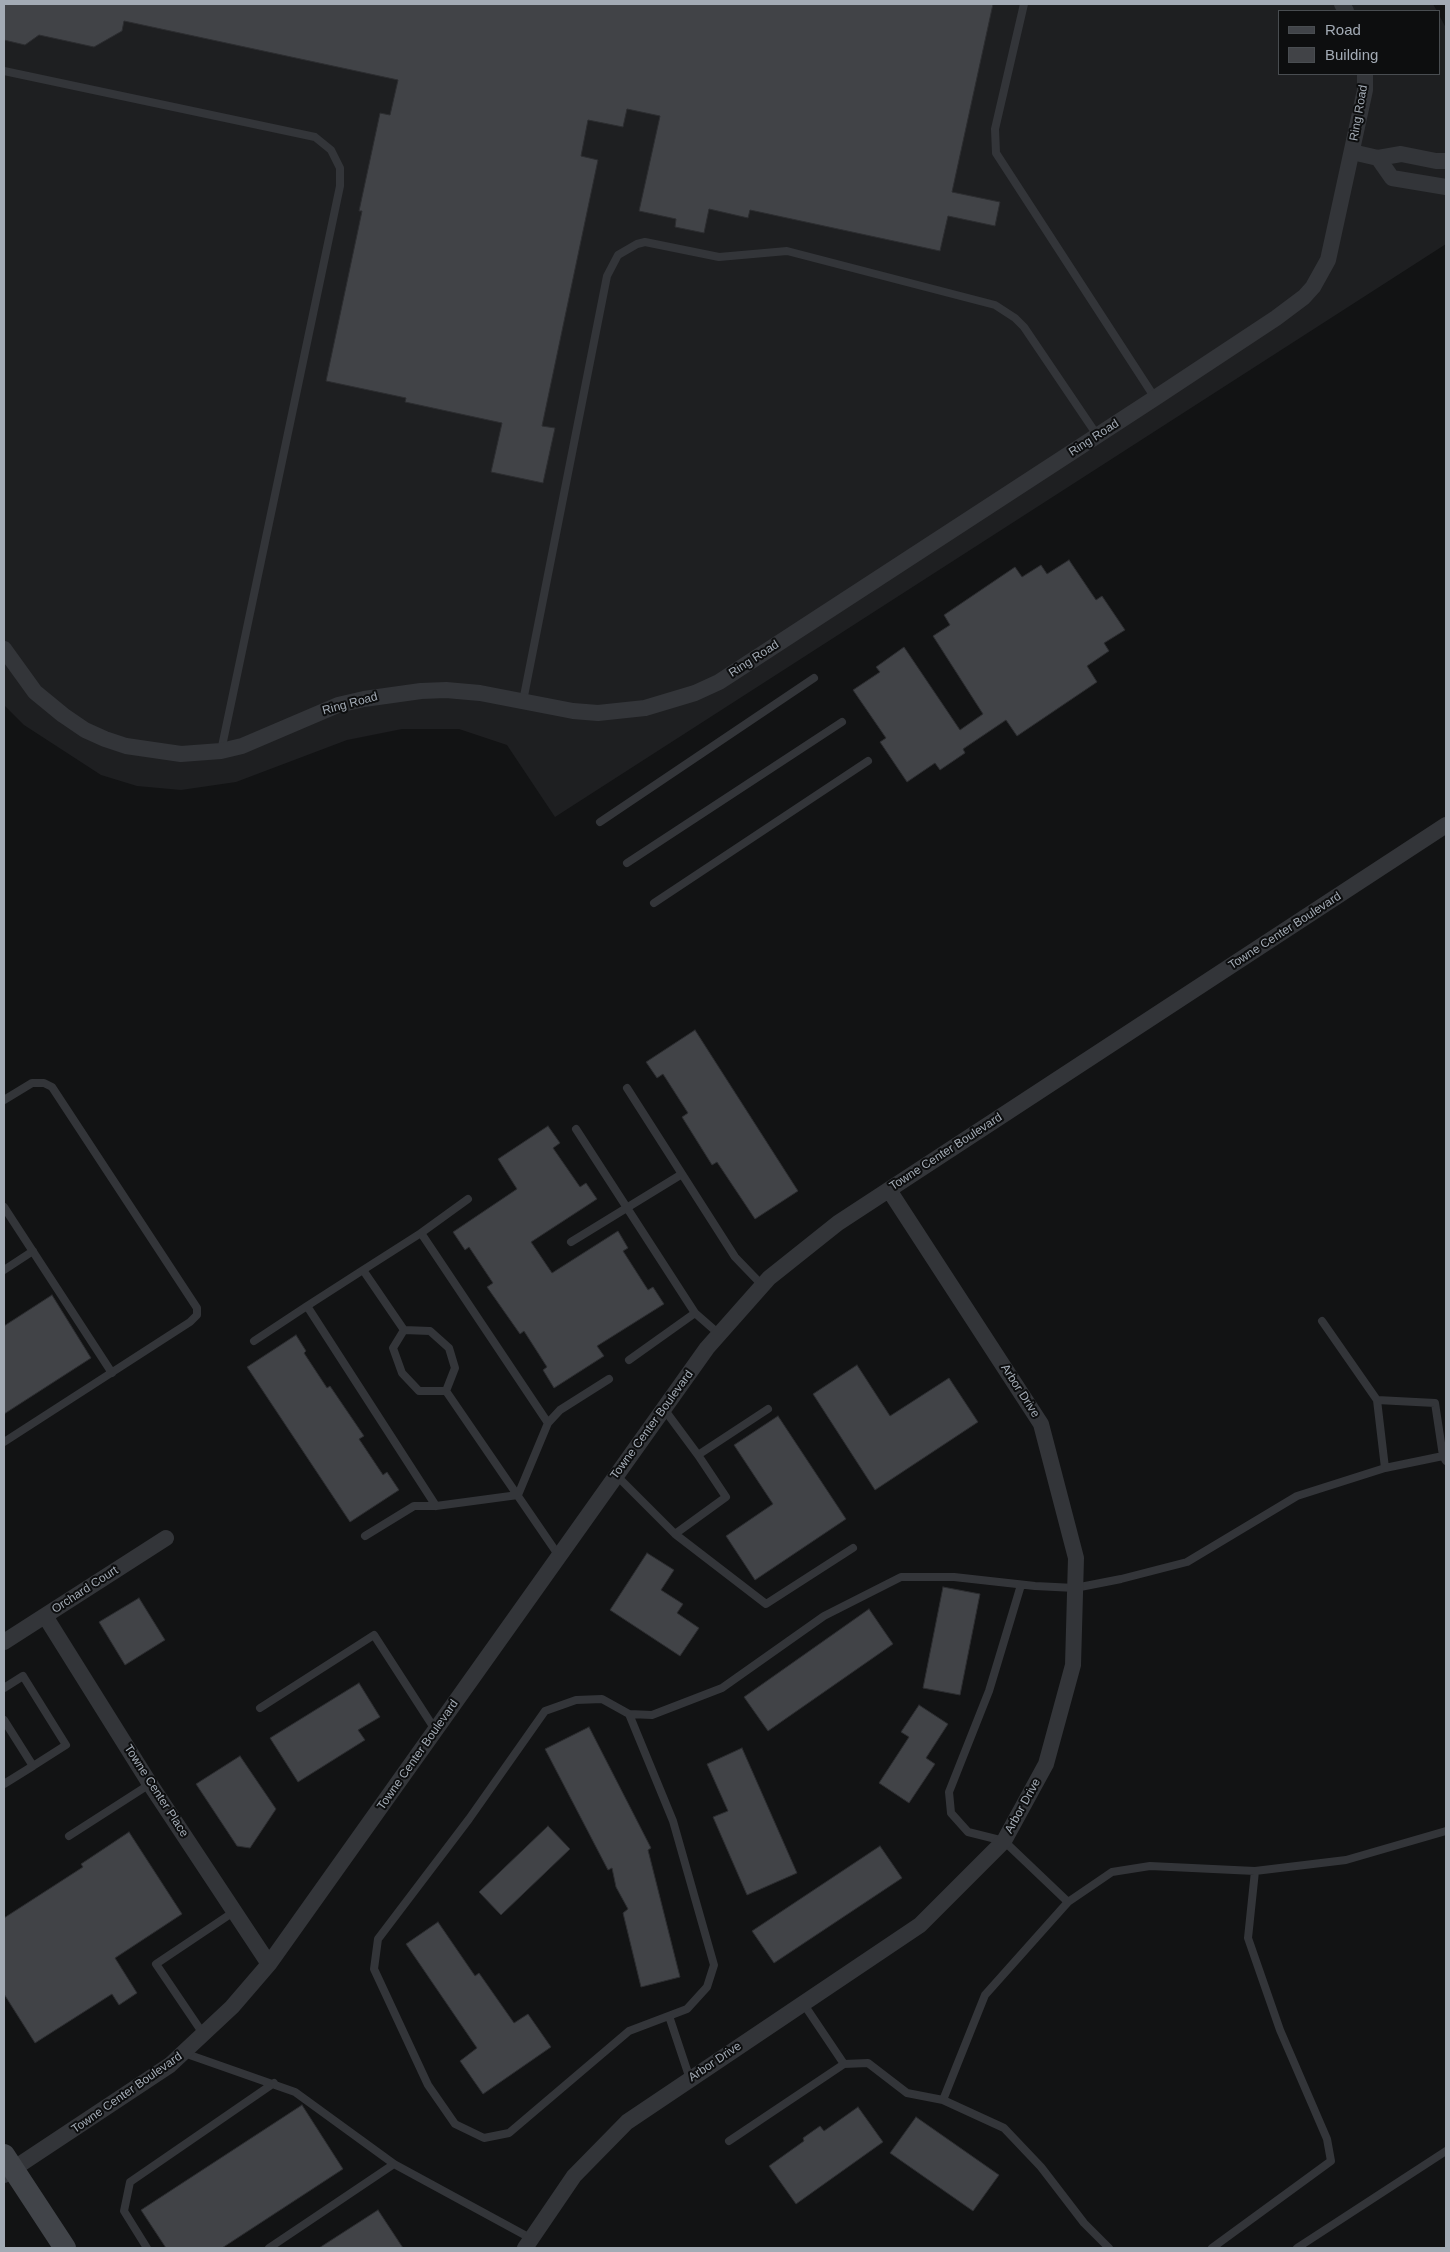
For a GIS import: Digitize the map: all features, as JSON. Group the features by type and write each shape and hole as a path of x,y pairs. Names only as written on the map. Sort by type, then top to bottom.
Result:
{"street":[{"name":"Ring Road","path":"4,650 35,692 48,704 85,730 105,739 154,751 181,754 221,751 265,738 338,705 364,699 421,691 446,690 480,693 573,711 611,712 645,708 695,693 719,682 1154,398 1283,313 1313,287 1328,260 1352,152 1364,90 1365,75"},
{"name":"Ring Road","path":"1352,152 1378,158 1401,154 1436,161 1446,161"},
{"path":"1378,158 1392,178 1446,187"},
{"name":"Towne Center Boulevard","path":"7,2166 86,2122 184,2053 232,2007 269,1964 664,1409 719,1334 762,1285 793,1257 830,1229 1446,825"},
{"name":"Arbor Drive","path":"528,2244 574,2176 626,2122 920,1925 1004,1841 1046,1764 1073,1665 1076,1558 1041,1424 889,1190"},
{"name":"Orchard Court","path":"4,1642 166,1538"},
{"name":"Towne Center Place","path":"45,1616 150,1784 269,1964"},
{"path":"7,2166 65,2248"}],"lane":[{"path":"1024,4 995,129 996,153 1001,164 1154,398"},
{"path":"4,71 315,137 331,150 340,168 340,186 221,751"},
{"path":"523,701 607,276 618,256 636,244 645,242 719,257 787,251 995,305 1006,311 1024,327 1097,435"},
{"path":"600,822 814,678"},
{"path":"627,863 842,722"},
{"path":"654,904 868,761"},
{"path":"4,1100 32,1083 44,1083 52,1087 197,1308 197,1315 190,1322 4,1442"},
{"path":"627,1088 735,1257 762,1285"},
{"path":"576,1129 695,1312 719,1334"},
{"path":"571,1242 682,1174"},
{"path":"254,1341 421,1233 468,1199"},
{"path":"4,1208 112,1373"},
{"path":"421,1233 548,1423"},
{"path":"4,1270 33,1251"},
{"path":"363,1270 404,1330"},
{"path":"307,1306 436,1506"},
{"path":"630,1360 695,1312"},
{"path":"1322,1321 1377,1400 1385,1468"},
{"path":"404,1330 393,1348 402,1373 419,1391 446,1391"},
{"path":"404,1330 430,1331 449,1348 455,1368 446,1391"},
{"path":"518,1495 548,1423 560,1410 609,1380"},
{"path":"446,1391 559,1556"},
{"path":"629,1714 673,1821 714,1965 707,1987 687,2009 629,2031 509,2132 484,2138 455,2124 428,2085 374,1969 378,1939 469,1819 545,1711 576,1700 602,1699 629,1714 652,1715 722,1688 824,1616 901,1577 954,1577 1021,1585 1075,1588 1121,1579 1187,1562 1296,1496 1385,1468 1444,1458 1435,1403 1377,1400"},
{"path":"664,1409 726,1497 674,1534"},
{"path":"698,1456 768,1409"},
{"path":"616,1476 674,1534 766,1604 854,1548"},
{"path":"365,1536 414,1506 436,1506 518,1495"},
{"path":"1021,1585 989,1691 949,1792 951,1813 968,1832 1004,1841 1068,1902"},
{"path":"260,1708 374,1635 436,1731"},
{"path":"4,1688 23,1676 66,1745 4,1784"},
{"path":"4,1720 33,1766"},
{"path":"69,1836 150,1784"},
{"path":"943,2100 985,1995 1068,1902 1112,1872 1150,1866 1255,1870 1346,1860 1446,1832"},
{"path":"1212,2248 1331,2161 1327,2138 1280,2030 1248,1938 1255,1870"},
{"path":"204,2035 156,1964 235,1911"},
{"path":"803,2003 844,2064"},
{"path":"669,2016 690,2079"},
{"path":"184,2053 274,2083 295,2092 394,2164 528,2244"},
{"path":"729,2141 844,2064 868,2063 907,2093 943,2100 1004,2128 1041,2167 1084,2223 1109,2248"},
{"path":"147,2248 124,2211 130,2182 274,2083"},
{"path":"1298,2248 1446,2151"},
{"path":"269,2248 394,2164"}],"shaded area":[{"path":"4,4 1433,4 1436,10 1278,10 1278,75 1440,75 1440,17 1446,28 1446,244 555,817 507,745 459,729 402,729 347,740 236,782 181,790 137,786 101,775 24,725 4,705"}],"building":[{"path":"4,4 993,4 952,192 1000,202 995,226 948,216 940,251 750,210 748,218 709,209 704,233 675,227 676,219 639,211 660,116 627,109 623,127 588,120 581,156 598,160 542,426 555,428 543,483 491,472 502,423 405,402 406,398 326,381 362,211 359,211 380,113 390,115 398,80 124,21 122,31 94,47 39,35 25,45 4,40"},
{"path":"1069,560 1096,600 1102,596 1125,630 1104,643 1109,651 1087,666 1097,682 1017,736 1006,720 963,749 965,753 940,770 935,763 907,782 880,742 886,738 853,690 880,672 876,667 904,647 960,730 983,714 933,636 950,625 944,615 1015,567 1022,577 1041,565 1047,574"},
{"path":"695,1030 798,1191 755,1219 717,1162 712,1165 682,1117 688,1113 663,1074 657,1078 646,1062"},
{"path":"548,1126 560,1143 553,1148 580,1187 586,1183 597,1199 531,1242 552,1273 618,1231 628,1248 623,1251 648,1290 653,1287 664,1304 597,1346 604,1356 554,1388 543,1370 547,1367 524,1331 520,1334 487,1287 493,1283 469,1247 465,1250 453,1232 517,1189 498,1159"},
{"path":"52,1295 91,1358 4,1414 4,1326"},
{"path":"296,1335 306,1351 304,1353 327,1388 330,1386 364,1436 359,1439 383,1475 387,1472 399,1490 350,1522 247,1367"},
{"path":"857,1365 890,1416 949,1378 978,1422 875,1490 813,1394"},
{"path":"778,1416 846,1519 755,1580 726,1536 773,1504 734,1445"},
{"path":"647,1553 674,1570 661,1590 683,1604 677,1613 699,1628 680,1656 610,1610"},
{"path":"943,1587 980,1594 960,1695 923,1688"},
{"path":"139,1598 165,1640 125,1665 99,1622"},
{"path":"869,1609 893,1644 768,1731 744,1697"},
{"path":"359,1683 380,1717 358,1730 365,1740 298,1782 270,1738"},
{"path":"919,1705 948,1724 926,1758 935,1764 909,1803 879,1783 909,1737 901,1732"},
{"path":"589,1727 651,1848 648,1850 680,1977 641,1987 623,1913 628,1909 616,1887 612,1868 608,1870 545,1749"},
{"path":"742,1748 797,1873 747,1895 713,1817 728,1811 707,1764"},
{"path":"240,1756 276,1809 250,1848 237,1846 196,1784"},
{"path":"548,1826 570,1849 501,1915 479,1892"},
{"path":"129,1832 182,1914 115,1958 137,1993 119,2005 112,1994 35,2043 4,1994 4,1918 83,1867 81,1864"},
{"path":"880,1846 902,1878 774,1963 752,1931"},
{"path":"438,1922 475,1976 479,1973 514,2023 528,2014 551,2047 483,2094 460,2061 477,2048 406,1944"},
{"path":"302,2105 343,2169 222,2248 166,2248 141,2210"},
{"path":"858,2107 883,2142 796,2204 769,2166 804,2141 803,2138 820,2126 824,2131"},
{"path":"916,2117 999,2175 973,2211 890,2153"},
{"path":"378,2210 403,2248 319,2248"}]}
